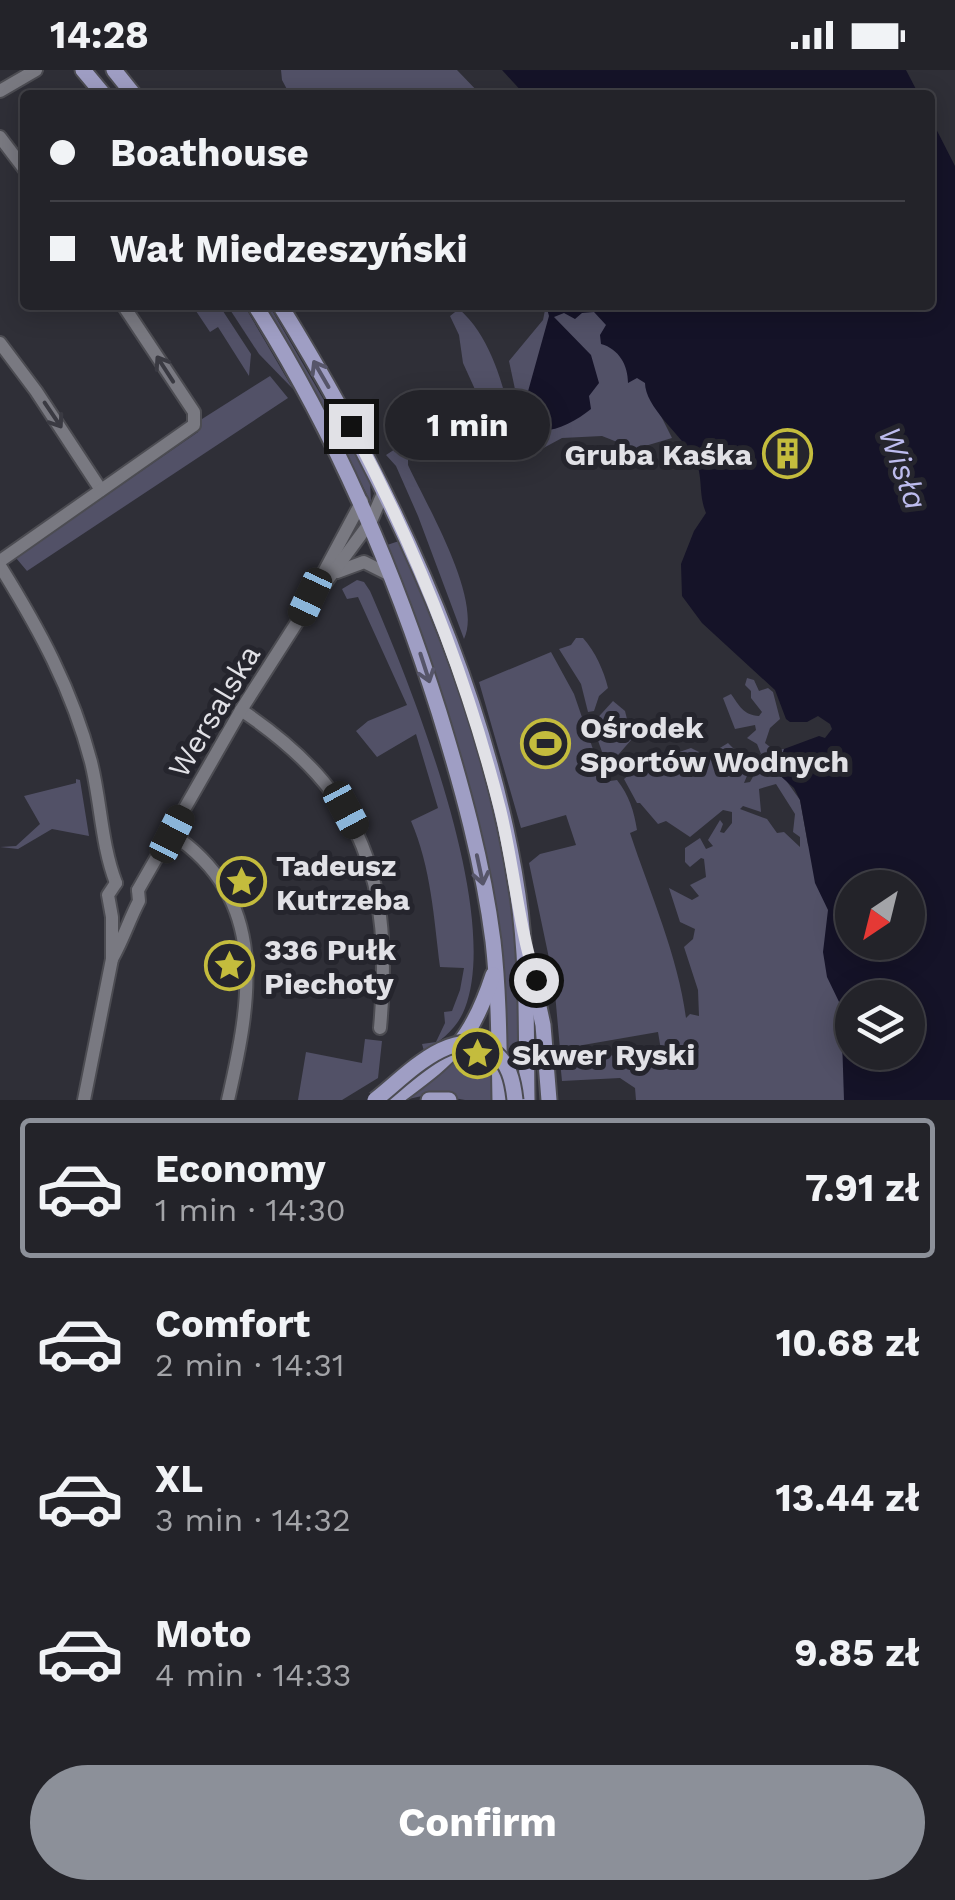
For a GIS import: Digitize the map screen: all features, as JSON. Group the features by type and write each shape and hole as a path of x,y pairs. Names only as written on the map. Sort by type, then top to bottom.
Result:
{"main road":[{"path":"84,70 100,90"},
{"path":"114,70 130,90"},
{"path":"259,310 303,386 371,521 458,776 482,876 496,966 500,1100"},
{"path":"283,310 384,491 438,614 477,727 508,847 523,939 527,1100"},
{"path":"523,939 536,980 549,1100"},
{"path":"396,1098 460,1046 478,1016 496,966"},
{"path":"375,1100 442,1050 469,1043 492,1050 502,1060 510,1073 515,1100"},
{"path":"430,1100 447,1100"}],"street":[{"path":"0,91 36,70"},
{"path":"0,137 20,163"},
{"path":"84,1100 112,959 108,895 116,883 102,831 92,765 72,698 46,640 0,564 189,432 196,421 194,412 126,310"},
{"path":"0,343 101,490"},
{"name":"Wersalska","path":"302,616 371,521 384,491"},
{"name":"Wersalska","path":"138,890 242,710 302,616 362,501"},
{"path":"335,574 364,562 392,576"},
{"path":"242,710 276,733 314,767 335,792 364,846 383,943 380,1028"},
{"path":"172,834 197,852 222,880 241,923 244,1014 228,1100"},
{"path":"112,959 140,901 138,890 131,883 116,883"},
{"path":"111,908 124,914 134,910"}],"shaded area":[{"path":"281,70 457,70 476,90 287,90"},
{"path":"195,310 222,310 251,354 249,376 218,327 210,332"},
{"path":"230,310 247,310 293,389 259,354"},
{"path":"269,310 370,480 371,503"},
{"path":"460,310 478,331 492,357 510,414 503,420 488,418 463,363 459,335 450,316"},
{"path":"545,310 609,310 614,342 680,428 703,476 691,452 656,406 672,438 635,449 602,436 562,438 536,452 521,446 512,436 519,408 509,361 543,320"},
{"path":"270,376 288,398 27,571 16,558 198,432 202,419"},
{"path":"421,439 422,448 408,459 408,465 459,577 468,622 464,639 418,516 396,466 386,455 409,440"},
{"path":"399,541 466,713 492,802 515,938 519,1077 506,1053 504,989 412,613 387,545"},
{"path":"357,580 370,591 428,739 462,858 472,915 473,966 465,1008 448,1033 437,1043 424,1051 422,1044 436,1042 445,1023 444,1012 452,1011 464,968 440,967 427,875 411,821 438,808 416,734 377,757 356,731 368,721 407,705 358,597 347,599 342,589"},
{"path":"576,638 583,638 591,649 608,688 599,696 594,711 588,712 581,684 559,649 571,645"},
{"path":"551,652 574,694 596,758 610,781 617,780 625,791 637,830 630,833 670,948 686,1018 690,1014 699,1016 698,990 684,947 693,939 695,929 680,922 669,888 692,900 699,896 690,885 706,877 704,859 690,867 685,862 685,848 700,838 706,849 713,846 708,840 720,820 720,832 724,833 732,823 732,812 723,810 690,837 666,821 658,824 637,803 624,779 636,769 647,774 650,762 691,748 707,756 728,743 752,758 744,762 749,771 744,783 750,782 760,764 756,758 761,754 757,744 747,738 756,730 755,725 735,729 723,698 731,694 745,711 759,716 762,712 745,685 747,678 754,680 759,691 768,688 773,692 780,719 770,728 765,743 774,750 784,749 782,759 775,765 800,800 808,845 835,875 835,960 841,960 841,980 835,980 835,1070 845,1070 848,1100 636,1100 635,1088 620,1078 562,1081 560,1061 591,1053 624,1057 636,1072 663,1062 658,1032 560,1049 554,982 529,863 540,854 576,845 566,815 521,828 479,682","holes":["776,784 795,814 793,832 800,837 800,847 784,832 777,833 767,819 740,809 743,806 761,812 759,789"]},
{"path":"613,701 625,711 632,739 618,755 605,760 592,724"},
{"path":"76,779 80,780 89,836 52,829 18,849 0,847 16,846 40,824 24,796 76,783"},
{"path":"365,1039 382,1041 378,1078 342,1100 298,1100 306,1052 362,1063"},
{"name":"Skwer Ryski","path":"465,1050 478,1051 492,1059 493,1100 431,1094 404,1100"}],"water":[{"path":"502,70 906,70 916,90 520,90"},
{"name":"Wisła","path":"935,127 955,166 955,1100 844,1100 843,1070 925,1070 925,980 835,980 835,994 827,977 823,952 828,910 815,883 800,800 794,788 768,765 779,765 784,749 819,736 825,738 832,729 818,716 807,722 786,719 775,690 702,623 682,596 681,564 706,513 692,454 651,401 645,383 637,378 628,383 621,359 601,344 600,335 606,325 594,312 582,313 575,319 564,313 554,317 591,355 599,383 589,396 591,409 567,424 540,431 522,425 547,310 935,310"}],"place":[{"name":"Gruba Kaśka","path":"787,454"},
{"name":"Ośrodek Sportów Wodnych","path":"545,744"},
{"name":"Tadeusz Kutrzeba","path":"241,882"},
{"name":"336 Pułk Piechoty","path":"229,966"},
{"name":"Skwer Ryski","path":"477,1054"}],"route":[{"path":"351,426 421,570 464,686 501,813 523,939 536,980"}]}
